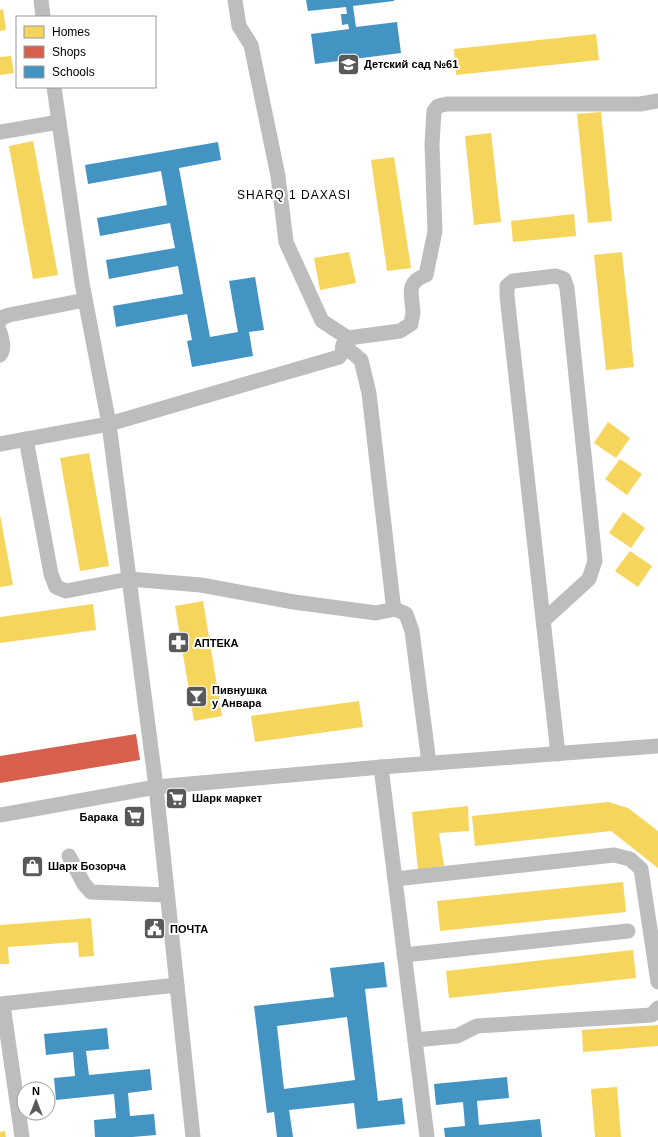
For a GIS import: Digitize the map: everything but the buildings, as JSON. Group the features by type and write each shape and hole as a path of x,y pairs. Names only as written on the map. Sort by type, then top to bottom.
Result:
{"street":[{"path":"41,0 44,16"},
{"path":"235,0 239,26 251,46 278,176 286,242 322,321 346,342 361,360 369,393 392,603 395,609"},
{"path":"54,88 85,300 109,424 156,787 193,1137"},
{"path":"346,342 400,331 411,324 413,314 411,288 418,278 426,275 435,231 432,144 434,111 438,106 447,104 640,104 658,101"},
{"path":"0,132 59,122"},
{"path":"543,621 589,579 595,561 567,288 564,279 556,276 513,281 507,286 508,304 543,621 558,754"},
{"path":"0,321 1,318 9,315 85,300"},
{"path":"0,332 3,347 2,354 0,355"},
{"path":"0,444 109,424 339,357 346,342"},
{"path":"26,439 51,574 56,586 66,591 129,579 201,585 294,602 376,613 395,609 406,614 412,631 429,763"},
{"path":"0,815 156,787 429,763 658,746"},
{"path":"381,767 427,1137"},
{"path":"394,879 614,855 630,860 641,870 658,982"},
{"path":"69,856 90,892 167,895"},
{"path":"404,955 628,931"},
{"path":"22,1137 4,1012 0,1005 177,985"},
{"path":"415,1040 457,1036 477,1026 652,1015 658,1008"}],"place":[{"name":"Детский сад №61","path":"349,64"},
{"name":"АПТЕКА","path":"178,643"},
{"name":"Пивнушка у Анвара","path":"196,696"},
{"name":"Шарк маркет","path":"176,798"},
{"name":"Барака","path":"134,817"},
{"name":"Шарк Бозорча","path":"32,866"},
{"name":"ПОЧТА","path":"155,929"}],"district":[{"name":"SHARQ 1 DAXASI","path":"294,195"}]}
